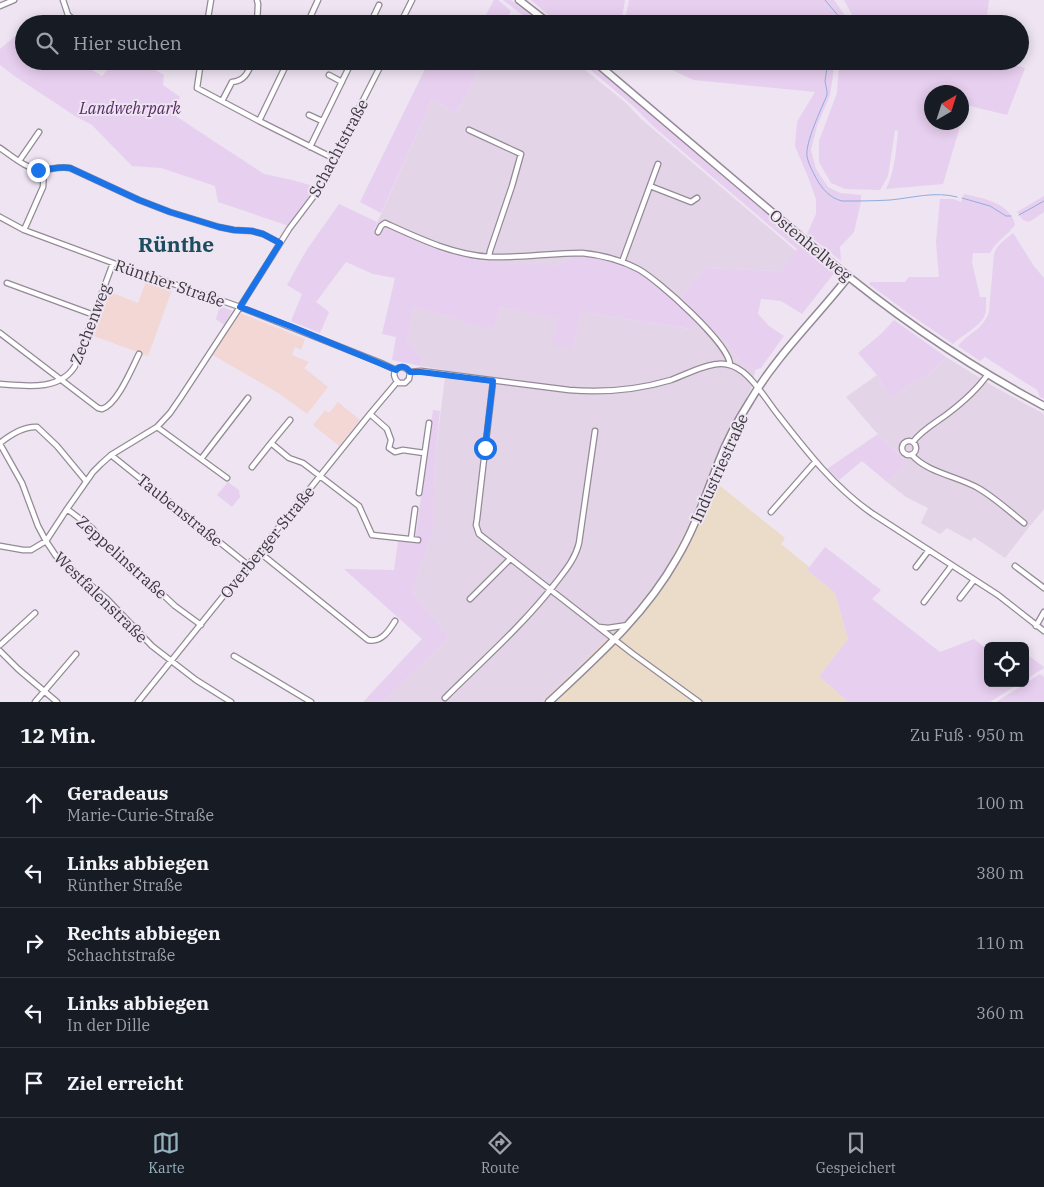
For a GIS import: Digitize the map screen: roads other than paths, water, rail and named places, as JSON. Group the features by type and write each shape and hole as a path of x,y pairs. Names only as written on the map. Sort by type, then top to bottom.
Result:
{"main road":[{"path":"519,0 538,15"},
{"name":"Ostenhellweg","path":"605,70 849,276 921,330 988,374 1044,406"},
{"name":"Industriestraße","path":"549,702 614,640 660,585 678,557 693,527 723,451 737,422 758,387 849,276"}],"street":[{"path":"0,6 14,0"},
{"path":"63,0 68,15"},
{"path":"208,15 211,0"},
{"path":"257,0 257,15"},
{"path":"310,15 318,0"},
{"path":"404,15 412,0"},
{"path":"374,15 379,4"},
{"path":"200,70 197,88 335,159"},
{"path":"222,101 232,82 246,77 249,70"},
{"path":"259,121 284,70"},
{"path":"310,147 348,70"},
{"name":"Schachtstraße","path":"46,541 86,482 101,464 111,455 157,427 182,397 289,229 320,188 378,70"},
{"path":"329,75 342,82"},
{"path":"309,115 322,122"},
{"path":"469,130 521,154 490,251 490,257"},
{"path":"19,161 39,132"},
{"path":"0,148 32,168 44,170 59,167 70,168 139,200 170,212 219,227 263,234 280,243"},
{"path":"622,262 658,164"},
{"path":"24,230 43,187 44,170"},
{"path":"650,186 691,202 697,198"},
{"name":"Rünther Straße","path":"0,217 24,230 240,307 396,370 403,367 407,368 410,372 586,392 610,392 671,380 711,365 730,365"},
{"path":"378,232 384,223 431,244 460,253 490,257 582,253 596,255 638,268 664,287 720,344 729,357 730,365 744,372 758,387 769,404 815,462 859,504 998,595 1044,631"},
{"name":"Zechenweg","path":"0,384 49,385 62,380 68,375 75,366 113,263"},
{"path":"7,283 94,315"},
{"path":"0,333 98,408 102,409 111,403 118,394 139,354"},
{"path":"396,370 394,376 397,382 402,384 407,382 410,372"},
{"path":"988,374 949,413 913,442 906,442 902,448 906,455 912,455 932,469 958,478 978,488 1024,523"},
{"path":"493,381 476,525 480,534 614,640 699,702"},
{"name":"Overberger Straße","path":"138,702 397,382"},
{"path":"201,459 248,398"},
{"path":"370,414 387,429 391,440 389,448 397,453 403,450 424,453"},
{"path":"252,467 290,420"},
{"path":"419,493 429,423"},
{"path":"0,443 16,432 33,427 38,428 57,446 86,482"},
{"path":"157,427 227,478"},
{"path":"445,698 527,618 569,566 579,543 595,431"},
{"path":"912,455 916,451 913,442"},
{"name":"Westfalenstraße","path":"0,443 22,483 38,526 56,556 106,599 142,636 171,661 196,680 231,702"},
{"path":"271,444 289,458 303,463 359,506 372,535 418,540"},
{"name":"Taubenstraße","path":"111,455 248,565"},
{"path":"771,512 815,462"},
{"name":"Zeppelinstraße","path":"67,509 92,528 132,571 159,590 175,606 200,625"},
{"path":"411,540 415,509"},
{"path":"0,546 31,550 46,541"},
{"path":"916,567 929,550"},
{"path":"259,552 368,640 375,640 384,635 395,621"},
{"path":"470,599 510,559"},
{"path":"924,602 952,565"},
{"path":"1015,566 1044,588"},
{"path":"960,598 974,580"},
{"path":"1036,626 1044,612"},
{"path":"0,645 35,613"},
{"path":"597,626 608,628 628,625"},
{"path":"0,651 57,702"},
{"path":"35,702 76,654"},
{"path":"234,656 311,702"},
{"path":"220,702 222,697"}],"waterway":[{"path":"825,0 838,15"},
{"path":"827,70 825,81 827,95 808,143 807,157 816,178 830,195 842,201 890,200 932,195 957,197"},
{"path":"962,198 990,206 1006,216 1011,216"},
{"path":"1019,215 1044,201"}],"district":[{"name":"Rünthe","path":"176,245"}],"park label":[{"name":"Landwehrpark","path":"130,108"}]}
